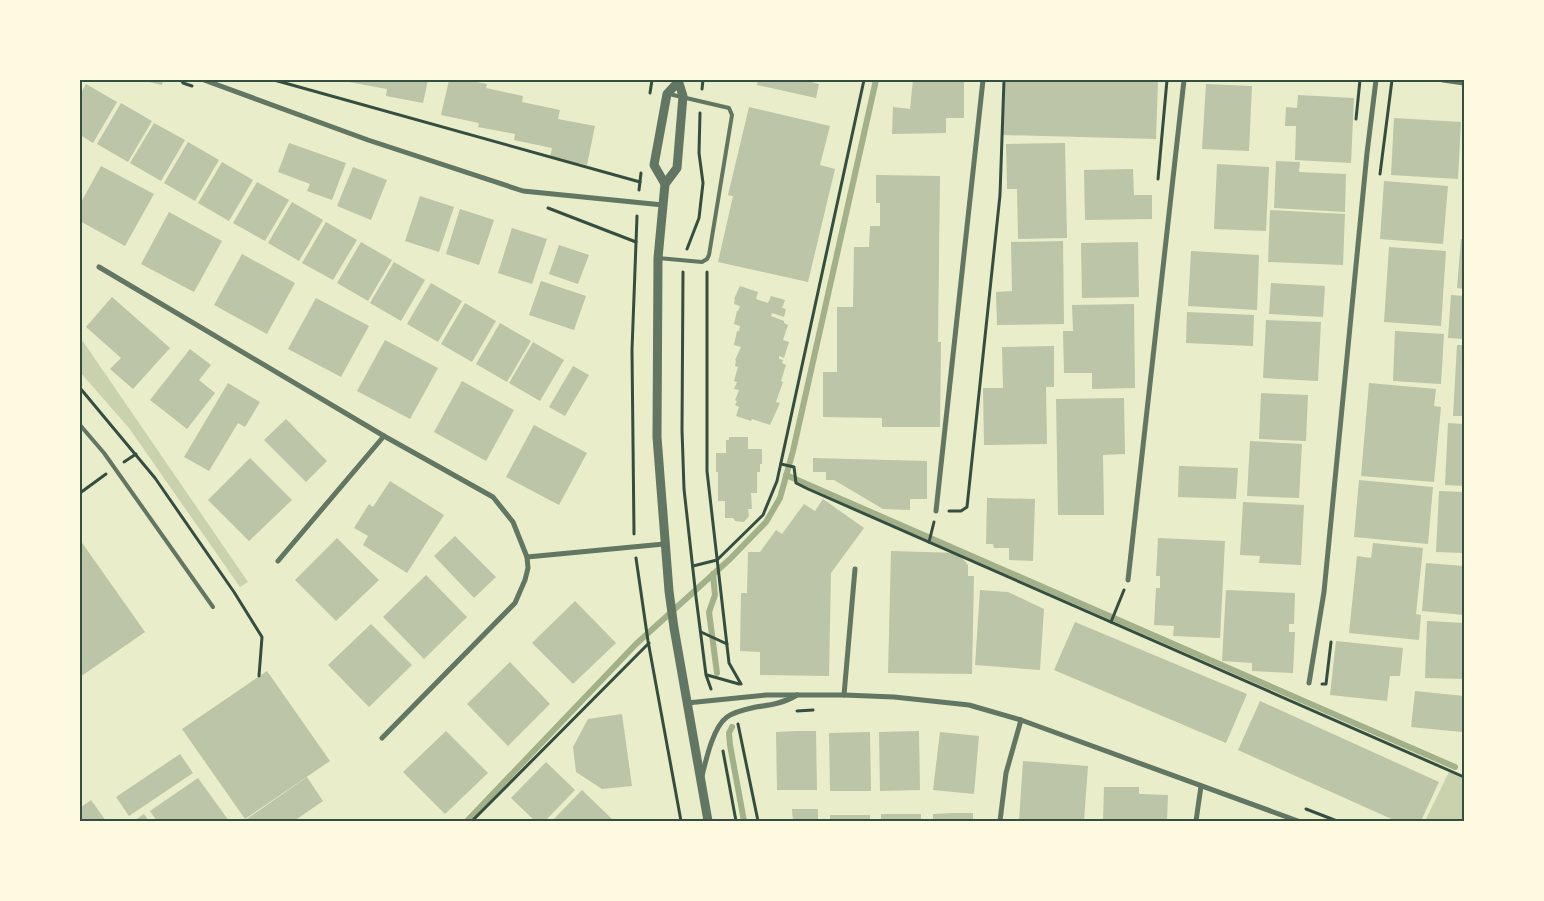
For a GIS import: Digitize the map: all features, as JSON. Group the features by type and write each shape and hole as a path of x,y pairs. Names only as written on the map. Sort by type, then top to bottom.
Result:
{"street":[{"path":"204,80 368,140 523,191 663,205"},
{"path":"936,511 983,80"},
{"path":"1128,580 1184,80"},
{"path":"1309,683 1324,592 1366,163 1376,80"},
{"path":"1443,80 1464,83"},
{"path":"666,184 654,165 667,94 678,81"},
{"path":"678,81 682,96 677,168 666,184 658,258 657,437 664,544 673,624 708,821"},
{"path":"99,267 384,436 494,497 513,522 527,557 528,568 515,603 382,738"},
{"path":"278,560 384,436"},
{"path":"527,557 664,544"},
{"path":"844,695 855,569"},
{"path":"687,703 766,695 844,695 894,697 970,705 1021,720 1298,821"},
{"path":"701,780 711,743 726,717 733,713 753,708 786,702 797,695"},
{"path":"1000,821 1006,773 1021,720"},
{"path":"1196,821 1201,786"}],"lane":[{"path":"658,258 702,262 707,259 732,115 729,108 667,94"},
{"path":"80,425 104,453 213,607"}],"path":[{"path":"274,80 640,182"},
{"path":"703,80 700,100 699,153 703,183 699,218 683,259 682,430 684,489 706,675"},
{"path":"692,566 718,560 763,515 777,481 864,80"},
{"path":"936,511 961,511 968,507 1000,195 1004,80"},
{"path":"638,204 632,350 635,548 649,642 681,821"},
{"path":"707,259 707,471 729,663 742,684"},
{"path":"80,388 155,478 234,592 262,637 259,676"},
{"path":"782,465 794,467 796,482 1464,777"},
{"path":"929,541 932,527"},
{"path":"1111,621 1117,608"},
{"path":"700,631 727,644"},
{"path":"472,821 649,642"},
{"path":"738,719 758,821"},
{"path":"723,750 736,821"}],"green space":[{"path":"80,337 248,582 240,587 129,428 80,372"},
{"path":"1449,772 1464,777 1464,821 1425,821"}],"building":[{"path":"141,80 163,80 162,85"},
{"path":"350,80 428,80 423,103 386,96 387,89 349,82"},
{"path":"449,80 466,80 487,84 486,88 523,96 522,102 560,110 558,119 595,126 587,165 550,157 552,148 514,140 515,134 478,127 479,123 441,115"},
{"path":"758,80 803,80 819,84 816,98 757,85"},
{"path":"913,80 964,80 964,118 946,118 946,133 892,134 893,107 910,109"},
{"path":"1005,80 1158,80 1156,139 1003,135"},
{"path":"86,84 117,102 93,143 80,135 80,95"},
{"path":"1206,84 1252,86 1249,151 1202,149"},
{"path":"1298,95 1354,98 1351,163 1295,160 1296,126 1285,126 1286,107 1297,108"},
{"path":"121,103 152,121 128,162 97,144"},
{"path":"749,107 830,126 820,165 835,169 808,282 718,262 733,196 728,195"},
{"path":"1394,118 1461,122 1458,179 1391,175"},
{"path":"154,123 185,140 161,181 130,163"},
{"path":"188,142 219,160 195,201 164,183"},
{"path":"289,143 346,163 332,200 307,191 310,184 278,172"},
{"path":"1065,143 1067,238 1018,239 1017,189 1007,189 1006,144"},
{"path":"1276,161 1300,162 1299,172 1346,174 1345,212 1274,208"},
{"path":"222,162 253,180 229,221 198,203"},
{"path":"1217,164 1269,167 1266,231 1214,229"},
{"path":"101,166 154,194 125,246 80,221 80,204"},
{"path":"353,167 387,180 371,220 337,206"},
{"path":"1133,169 1134,195 1152,195 1152,219 1085,220 1084,170"},
{"path":"876,175 940,176 938,342 941,342 940,427 882,427 882,418 823,417 823,372 837,372 837,307 853,307 854,247 869,247 870,226 880,226 880,203 876,203"},
{"path":"1384,181 1448,186 1443,244 1380,239"},
{"path":"257,182 289,200 265,241 233,223"},
{"path":"420,196 454,207 439,252 405,241"},
{"path":"292,202 323,220 299,261 268,243"},
{"path":"460,209 494,220 479,265 446,254"},
{"path":"1270,210 1345,214 1343,265 1268,262"},
{"path":"169,212 222,241 194,292 141,264"},
{"path":"326,222 357,240 333,280 302,263"},
{"path":"512,228 547,239 532,284 498,273"},
{"path":"1461,239 1464,239 1464,289 1457,288"},
{"path":"1063,241 1064,324 997,325 996,292 1012,291 1011,242"},
{"path":"361,242 392,260 368,301 337,283"},
{"path":"1138,242 1139,297 1082,298 1081,243"},
{"path":"559,245 589,255 578,284 549,274"},
{"path":"1389,247 1446,251 1441,326 1384,322"},
{"path":"1191,251 1259,255 1257,310 1188,306"},
{"path":"242,254 295,283 267,334 214,305"},
{"path":"394,262 425,280 401,321 370,303"},
{"path":"541,281 586,296 574,330 529,315"},
{"path":"431,283 462,301 438,342 407,324"},
{"path":"1271,283 1325,286 1323,317 1269,314"},
{"path":"740,286 758,292 756,299 768,303 771,296 785,300 782,308 786,309 784,317 772,313 771,316 784,321 788,325 783,340 789,342 784,358 779,356 779,359 783,360 782,363 786,365 781,381 783,382 776,402 780,403 770,425 736,416 739,407 735,405 737,401 735,400 739,390 734,389 737,382 734,381 738,367 735,366 735,360 741,347 734,345 740,326 734,324 740,306 734,304 734,299"},
{"path":"1451,295 1464,296 1464,339 1448,338"},
{"path":"112,297 170,348 133,389 110,369 121,358 86,327"},
{"path":"316,298 369,326 341,377 288,349"},
{"path":"465,303 496,321 472,362 441,344"},
{"path":"1134,304 1135,388 1092,389 1092,373 1064,373 1063,331 1073,331 1072,305"},
{"path":"1187,312 1254,315 1253,346 1186,343"},
{"path":"1266,320 1321,322 1318,381 1263,378"},
{"path":"500,323 531,341 507,382 476,364"},
{"path":"1395,331 1444,334 1441,384 1393,381"},
{"path":"385,340 438,368 410,419 357,391"},
{"path":"533,342 564,360 540,401 509,383"},
{"path":"1457,345 1464,345 1464,416 1453,416"},
{"path":"1054,346 1054,387 1046,387 1047,444 984,445 983,388 1003,388 1002,347"},
{"path":"190,349 211,365 199,380 215,393 187,429 150,400"},
{"path":"573,366 589,375 565,416 549,407"},
{"path":"462,381 514,410 486,461 434,432"},
{"path":"228,383 260,402 245,427 238,423 209,471 184,457"},
{"path":"1369,383 1436,389 1434,406 1441,407 1434,482 1361,476"},
{"path":"1261,393 1308,395 1306,441 1259,439"},
{"path":"1124,398 1125,454 1103,455 1104,515 1058,515 1056,399"},
{"path":"286,419 327,461 306,482 264,440"},
{"path":"1448,423 1464,424 1464,486 1445,485"},
{"path":"534,425 587,453 559,505 506,477"},
{"path":"729,437 748,437 748,449 762,449 762,464 760,464 760,472 757,472 757,493 751,493 752,509 748,509 749,516 744,522 735,521 733,518 725,518 725,501 718,501 716,453 726,453 726,440 729,440"},
{"path":"1250,441 1302,444 1299,498 1247,496"},
{"path":"250,458 292,500 249,541 208,500"},
{"path":"813,458 927,461 927,499 910,499 910,510 883,509 834,480 826,480 826,472 813,472"},
{"path":"1179,466 1238,468 1236,499 1178,497"},
{"path":"1359,480 1433,487 1428,544 1354,537"},
{"path":"390,481 444,515 407,573 363,545 368,536 354,528 369,504 373,507"},
{"path":"1439,491 1464,492 1464,553 1436,552"},
{"path":"987,498 1035,499 1033,561 1009,560 1009,548 994,548 993,544 986,544"},
{"path":"823,499 864,528 831,573 829,676 760,675 760,652 740,651 741,593 747,593 748,552 760,552 776,530 782,534 804,504 815,511"},
{"path":"1243,502 1304,505 1301,565 1259,563 1260,556 1240,555"},
{"path":"455,536 496,577 474,598 434,556"},
{"path":"337,538 379,580 336,621 295,580"},
{"path":"1158,538 1225,541 1220,638 1173,636 1174,626 1154,625 1156,588 1160,588 1160,576 1156,576"},
{"path":"80,540 145,632 80,677"},
{"path":"1373,543 1423,548 1416,614 1421,615 1419,640 1349,633 1357,556 1371,558"},
{"path":"891,551 958,553 968,565 968,576 974,576 972,674 888,673"},
{"path":"1426,563 1464,566 1464,615 1422,611"},
{"path":"426,575 467,617 424,659 383,617"},
{"path":"980,590 1008,592 1044,609 1040,670 975,665"},
{"path":"1226,590 1295,593 1294,624 1289,624 1289,632 1295,632 1293,673 1252,671 1252,663 1222,661"},
{"path":"575,601 616,643 573,684 532,643"},
{"path":"1427,621 1464,623 1464,679 1425,678"},
{"path":"1075,622 1247,694 1226,743 1054,670"},
{"path":"371,624 412,665 369,707 328,665"},
{"path":"1336,641 1403,648 1400,676 1390,676 1387,701 1330,695"},
{"path":"510,662 550,704 508,746 467,704"},
{"path":"267,671 330,761 245,819 182,729"},
{"path":"1415,691 1464,696 1462,732 1411,727"},
{"path":"1260,701 1439,782 1421,821 1396,821 1238,750"},
{"path":"622,714 632,786 602,789 576,772 573,747 588,719"},
{"path":"446,731 488,773 445,814 403,772"},
{"path":"816,731 817,790 777,790 776,732"},
{"path":"919,731 920,790 880,791 879,732"},
{"path":"870,732 871,791 830,791 829,733"},
{"path":"940,732 979,736 974,794 933,790"},
{"path":"180,754 193,773 129,816 116,797"},
{"path":"1023,761 1088,766 1084,821 1019,821"},
{"path":"546,762 575,790 545,821 535,821 511,798"},
{"path":"307,777 323,801 294,821 244,821"},
{"path":"198,778 229,821 157,821 150,811"},
{"path":"1104,787 1139,787 1139,794 1168,795 1167,821 1103,821"},
{"path":"582,790 614,821 552,821"},
{"path":"91,800 106,821 80,821 80,808"},
{"path":"792,809 818,809 818,821 793,821"},
{"path":"973,813 973,821 933,821 933,814"},
{"path":"144,814 149,821 134,821"},
{"path":"881,814 921,814 921,821 881,821"},
{"path":"830,815 870,815 870,821 830,821"}],"waterway":[{"path":"467,821 636,644 730,559 766,522 780,498 793,451 876,80"},
{"path":"786,475 1455,767"},
{"path":"713,574 715,595 709,612 717,673"},
{"path":"732,727 729,733 730,745 744,821"}]}
